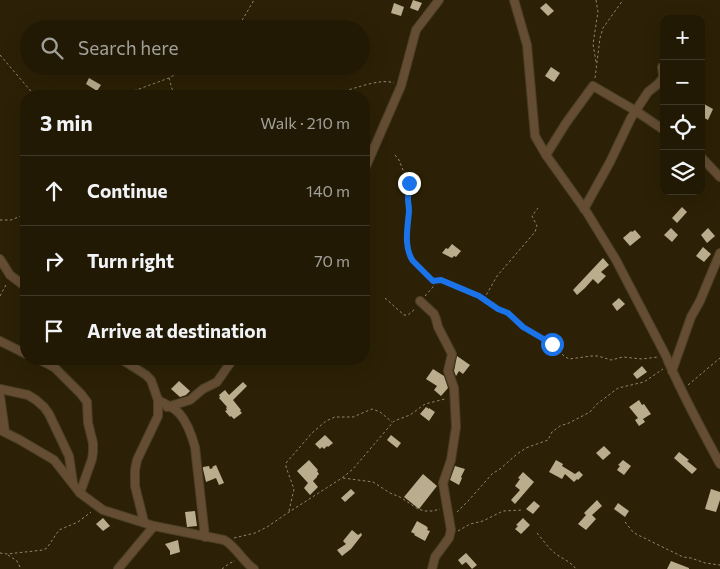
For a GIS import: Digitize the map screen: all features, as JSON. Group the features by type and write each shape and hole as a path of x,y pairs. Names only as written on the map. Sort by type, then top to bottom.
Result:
{"street":[{"path":"370,157 401,86 416,30 439,0"},
{"path":"514,0 527,45 535,136 616,260 666,356 697,423 720,464"},
{"path":"584,209 610,162 631,118 648,92 660,82"},
{"path":"546,154 566,123 594,86 660,127"},
{"path":"705,161 720,177"},
{"path":"671,368 691,317 700,301 720,253"},
{"path":"0,259 10,275 20,282"},
{"path":"420,301 434,314 438,327 451,352 452,357 448,371 455,397 455,434 451,460 443,483 451,530 449,538 438,552 432,569"},
{"path":"0,342 20,351"},
{"path":"50,365 82,394 87,402 93,452 80,492"},
{"path":"130,365 151,380 158,400 159,410 156,422 137,460 135,470 135,486 144,522"},
{"path":"159,410 190,400 200,391 217,382 229,365"},
{"path":"0,389 28,395 44,407 69,456 73,485"},
{"path":"0,396 2,431 54,460 73,485 97,506 103,510 154,526 224,540 230,543 244,561 254,569"},
{"path":"158,400 180,415 192,437 195,447 205,537"},
{"path":"118,569 154,526"}],"path":[{"path":"242,20 254,0"},
{"path":"596,0 598,12 594,44 596,66"},
{"path":"594,86 603,28 623,0"},
{"path":"0,55 30,90"},
{"path":"136,90 174,75"},
{"path":"169,78 173,90"},
{"path":"348,90 383,82 390,82 401,86"},
{"path":"395,155 410,185 407,230 410,257 433,281 441,280 479,296 498,309 508,313 523,327 552,344 564,356 569,358 594,356 611,360 623,357 642,359 666,356"},
{"path":"484,300 496,276 534,234 537,226 532,216 538,208"},
{"path":"0,220 11,220 20,216"},
{"path":"0,296 10,275"},
{"path":"682,390 720,358"},
{"path":"449,517 462,508 492,474 517,454 526,448 548,440 552,432 560,426 590,412 618,388 644,382 671,368"},
{"path":"224,540 255,533 268,527 353,469 392,422 410,416 425,404 455,397"},
{"path":"289,512 294,489 286,463 326,420 335,417 353,417 372,409 380,412 392,422"},
{"path":"342,478 373,482 425,512 447,507"},
{"path":"0,553 43,550 47,548 59,530 82,520 97,506"},
{"path":"449,538 470,524 484,522 498,513 508,510 522,510"},
{"path":"625,522 636,534 683,557 705,564 720,565"},
{"path":"537,534 550,549 576,569"},
{"path":"7,554 17,561 21,569"},
{"path":"222,569 234,561 244,561"}],"building":[{"path":"413,0 422,3 418,11 410,8"},
{"path":"394,3 404,7 401,16 391,13"},
{"path":"546,3 554,11 548,16 540,8"},
{"path":"551,67 560,73 554,82 545,76"},
{"path":"89,78 101,85 95,90 86,84"},
{"path":"705,105 713,109 708,120 705,118"},
{"path":"682,207 687,212 677,223 672,218"},
{"path":"671,228 678,235 672,242 664,235"},
{"path":"708,228 715,236 707,243 701,235"},
{"path":"635,230 641,237 630,246 623,238"},
{"path":"452,244 461,251 456,257 452,258 442,253"},
{"path":"703,247 711,254 704,262 696,256"},
{"path":"603,258 609,265 601,272 606,276 598,284 593,279 577,295 573,290"},
{"path":"619,298 625,304 617,311 612,304"},
{"path":"457,356 470,365 463,374 459,371 456,376 454,371"},
{"path":"642,366 647,372 637,379 633,374"},
{"path":"433,369 444,376 448,388 441,396 434,390 437,386 426,379"},
{"path":"179,381 190,391 180,397 171,389"},
{"path":"243,382 247,386 233,400 242,413 234,419 225,411 227,407 219,398 219,395 225,390 229,395"},
{"path":"639,400 651,414 643,419 645,422 639,426 635,420 638,418 629,407"},
{"path":"426,407 435,412 429,421 420,414"},
{"path":"325,435 333,443 324,449 322,447 320,449 315,444"},
{"path":"391,435 401,443 397,448 387,440"},
{"path":"604,446 611,453 603,460 596,453"},
{"path":"679,452 697,469 692,474 674,458"},
{"path":"309,460 318,470 319,474 313,481 318,487 310,495 304,488 308,483 297,471"},
{"path":"556,460 575,474 579,471 583,475 574,482 565,474 562,479 549,472"},
{"path":"623,460 631,466 624,475 617,470 620,466 618,465"},
{"path":"216,465 224,483 219,485 216,478 206,482 203,469 203,467 209,466 210,469"},
{"path":"455,466 465,469 459,485 450,480"},
{"path":"523,472 534,482 515,504 511,500 520,490 515,486"},
{"path":"423,474 437,486 419,509 404,497"},
{"path":"351,489 355,493 345,502 341,498"},
{"path":"711,489 720,492 720,500 716,512 705,509"},
{"path":"597,500 602,506 592,515 596,519 586,530 578,524 586,515 584,513"},
{"path":"534,501 540,506 533,514 526,509"},
{"path":"618,503 629,511 625,517 614,509"},
{"path":"195,511 197,526 187,527 185,512"},
{"path":"103,518 110,526 103,531 96,524"},
{"path":"523,518 530,525 521,534 515,529 518,526 516,525"},
{"path":"417,521 426,526 427,530 430,531 425,541 411,532"},
{"path":"352,530 358,535 361,533 362,535 351,549 342,556 337,550 346,544 343,541"},
{"path":"178,540 180,552 170,555 170,551 165,544"},
{"path":"466,553 477,565 472,569 466,562 462,565 458,560"},
{"path":"671,561 689,568 689,569 667,569"}],"route":[{"path":"409,183 407,230 408,247 413,261 433,281 441,280 479,296 498,309 508,313 523,327 552,344"}]}
